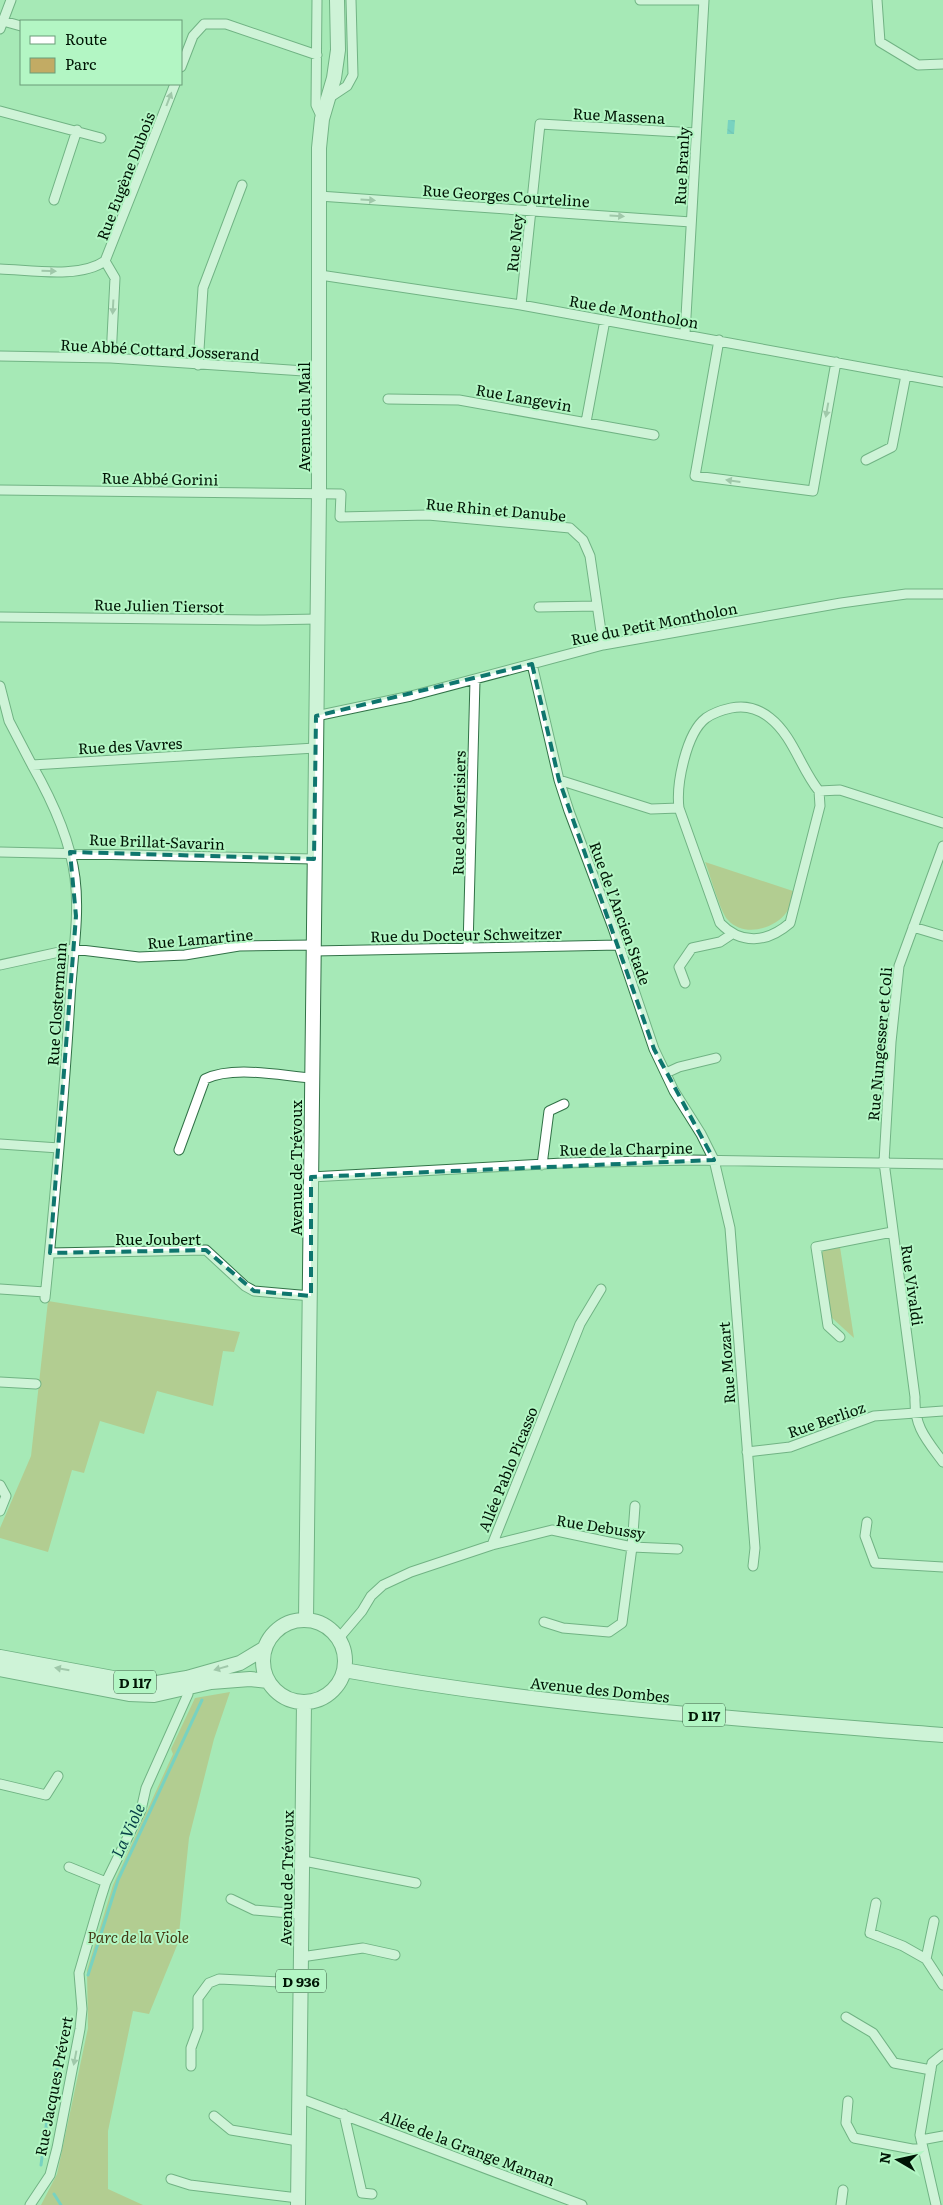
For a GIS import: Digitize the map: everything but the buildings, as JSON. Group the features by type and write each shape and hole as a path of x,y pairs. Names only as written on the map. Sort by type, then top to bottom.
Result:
{"main road":[{"name":"Avenue du Mail","path":"316,716 319,494 319,148 322,119 329,98 338,50 337,0"},
{"name":"Avenue de Trévoux","path":"306,1620 316,716"},
{"path":"306,1620 325,1625 339,1638 345,1659 344,1670 334,1689 320,1698 304,1702 284,1696 268,1681 263,1660 265,1648 276,1631 285,1624 306,1620"},
{"name":"D 117","path":"0,1669 129,1694 154,1695 240,1663 265,1648"},
{"name":"D 117","path":"0,1657 129,1681 188,1683 235,1680 268,1681"},
{"name":"Avenue des Dombes","path":"344,1670 465,1691 675,1713 943,1736"},
{"name":"Avenue de Trévoux","path":"298,2201 301,1914 304,1862 304,1702"}],"street":[{"path":"11,0 2,25 20,26"},
{"name":"Avenue du Mail","path":"317,0 316,105 322,119"},
{"path":"329,98 347,86 353,75 351,0"},
{"path":"640,0 703,0"},
{"name":"Rue Branly","path":"685,334 703,0"},
{"path":"877,0 880,42 918,65 943,64"},
{"path":"182,64 193,36 204,24 226,24 317,55"},
{"name":"Rue Eugène Dubois","path":"0,269 75,271 95,268 105,261 175,85"},
{"path":"0,111 78,130 101,138"},
{"name":"Rue Massena","path":"540,124 696,133"},
{"name":"Rue Ney","path":"521,305 540,124"},
{"path":"54,200 78,130"},
{"path":"198,365 202,288 242,185"},
{"name":"Rue Georges Courteline","path":"319,196 691,222"},
{"path":"105,261 115,278 111,358"},
{"name":"Rue de Montholon","path":"320,275 521,305 943,382"},
{"path":"586,422 605,320"},
{"path":"719,340 695,476 813,491 836,362"},
{"name":"Rue Abbé Cottard Josserand","path":"0,356 111,358 319,372"},
{"path":"866,460 892,447 906,375"},
{"name":"Rue Langevin","path":"388,399 459,400 654,435"},
{"name":"Rue Abbé Gorini","path":"0,490 319,494"},
{"name":"Rue Rhin et Danube","path":"319,494 341,494 340,517 428,515 570,528 583,540 590,556 603,645"},
{"name":"Rue du Petit Montholon","path":"316,716 475,680 603,645 841,603 906,594 943,594"},
{"path":"539,607 597,606"},
{"name":"Rue Julien Tiersot","path":"0,617 318,619"},
{"name":"Rue de l’Ancien Stade","path":"532,664 559,780 619,945 654,1049 714,1160"},
{"name":"Rue des Merisiers","path":"468,948 475,680"},
{"path":"0,686 5,722 32,765"},
{"path":"736,707 760,711 781,729 807,777 819,792 820,806 790,923 782,930 768,937 742,939 732,934 720,924 679,808 677,792 686,754 696,731 705,718 721,710 736,707"},
{"name":"Rue des Vavres","path":"32,765 315,748"},
{"name":"Rue Clostermann","path":"0,1289 45,1295 59,1148 76,916 76,879 70,852 50,796 32,765"},
{"path":"559,780 651,809 679,808"},
{"path":"819,792 840,790 943,823"},
{"name":"Rue Nungesser et Coli","path":"884,1162 891,1042 898,966 943,846"},
{"name":"Rue Brillat-Savarin","path":"0,852 70,852 314,859"},
{"path":"913,927 943,936"},
{"path":"685,983 679,967 692,948 720,942 732,934"},
{"name":"Rue du Docteur Schweitzer","path":"314,948 468,948 619,945"},
{"name":"Rue Lamartine","path":"0,965 73,949 139,957 185,955 238,946 314,948"},
{"path":"666,1073 678,1066 716,1058"},
{"path":"179,1150 205,1079 217,1073 232,1072 312,1078"},
{"path":"542,1165 549,1111 564,1104"},
{"path":"0,1144 59,1148"},
{"name":"Rue de la Charpine","path":"311,1177 542,1165 714,1160 943,1164"},
{"name":"Rue Mozart","path":"714,1160 730,1228 755,1548 753,1566"},
{"name":"Rue Vivaldi","path":"884,1162 915,1397 914,1412"},
{"path":"840,1337 828,1326 816,1247 892,1232"},
{"name":"Rue Joubert","path":"50,1253 206,1250 245,1286 254,1291 311,1296"},
{"name":"Allée Pablo Picasso","path":"339,1638 362,1611 371,1596 383,1585 411,1572 492,1545 580,1324 601,1289"},
{"path":"0,1382 36,1384"},
{"name":"Rue Berlioz","path":"747,1452 790,1447 874,1416 943,1411"},
{"path":"914,1412 919,1429 943,1462"},
{"path":"0,1485 6,1496 0,1510"},
{"path":"544,1622 563,1628 609,1632 622,1623 632,1547 635,1506"},
{"path":"867,1522 865,1536 875,1563 943,1567"},
{"name":"Rue Debussy","path":"492,1545 552,1530 632,1547 678,1549"},
{"name":"Rue Jacques Prévert","path":"30,2204 50,2175 80,2030 82,2009 79,1972 106,1882 141,1810 146,1788 188,1694 188,1683"},
{"path":"0,1784 46,1795 58,1776"},
{"path":"304,1862 416,1883"},
{"path":"70,1867 106,1882"},
{"path":"231,1898 254,1910 301,1914"},
{"path":"876,1903 870,1933 903,1946 926,1959 943,1985"},
{"path":"926,1959 934,1921"},
{"path":"301,1957 363,1948 395,1954"},
{"path":"191,2066 191,2048 198,2029 198,1998 209,1983 219,1980 301,1983"},
{"path":"846,2017 873,2033 894,2063 931,2070"},
{"path":"936,2205 920,2136 932,2063 943,2054"},
{"name":"Allée de la Grange Maman","path":"300,2098 582,2205"},
{"path":"848,2101 846,2123 854,2138 912,2149 943,2136"},
{"path":"344,2114 362,2193 372,2194"},
{"path":"214,2116 231,2130 298,2140"},
{"path":"171,2179 190,2186 298,2201"},
{"path":"841,2205 843,2190"}],"highlighted area":[{"path":"532,664 559,780 654,1049 714,1160 311,1177 311,1296 254,1291 206,1250 50,1253 76,916 70,852 314,859 316,716"}],"green space":[{"path":"705,862 793,891 787,911 774,924 766,927 750,930 734,925 725,916"},
{"path":"840,1247 854,1338 831,1317 821,1254 825,1249"},
{"path":"48,1301 240,1332 234,1352 223,1351 213,1406 157,1391 144,1434 100,1421 84,1473 72,1470 48,1552 0,1538 0,1528 31,1456"},
{"name":"Parc de la Viole","path":"230,1692 214,1739 189,1838 178,1943 149,2014 133,2011 108,2131 108,2189 143,2205 41,2205 57,2174 88,2028 87,1970 113,1885 173,1754 171,1749 195,1698"}],"water":[{"path":"728,120 735,120 734,134 727,134"}],"waterway":[{"name":"La Viole","path":"88,1975 118,1880 202,1700"},
{"name":"La Viole","path":"41,2165 47,2120 66,2024"},
{"name":"La Viole","path":"54,2194 61,2205"}]}
